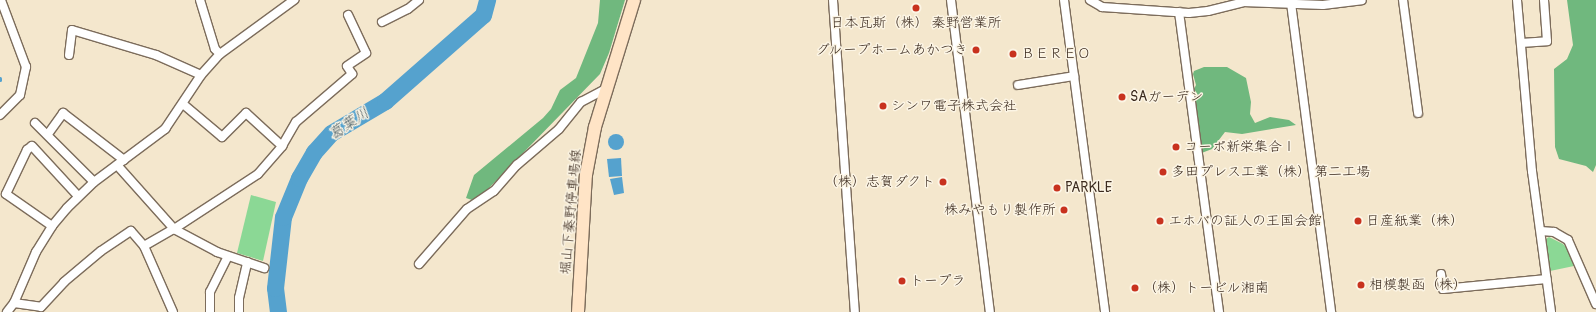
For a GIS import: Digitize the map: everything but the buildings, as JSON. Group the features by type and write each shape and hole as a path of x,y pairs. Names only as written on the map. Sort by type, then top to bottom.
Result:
{"main road":[{"name":"堀山下秦野停車場線","path":"578,312 586,175 595,127 634,0"}],"street":[{"path":"0,115 20,95 26,67 1,0"},
{"path":"200,0 215,49 220,54"},
{"path":"7,312 14,303 36,252 52,226 78,196 94,182 165,129 201,75 220,54 294,0"},
{"path":"382,22 408,9 419,0"},
{"path":"833,0 855,312"},
{"path":"950,0 990,312"},
{"path":"1064,0 1105,312"},
{"path":"1090,0 1102,7 1179,12 1208,11 1243,1 1323,5 1362,0"},
{"path":"1403,0 1418,114"},
{"path":"1517,0 1532,171 1551,312"},
{"path":"1521,43 1547,41 1544,0"},
{"path":"1291,3 1332,312"},
{"path":"1179,12 1218,312"},
{"path":"144,246 174,229 258,174 282,146 296,122 352,74 347,66 366,53 348,15"},
{"path":"69,55 72,30 156,55 201,75"},
{"path":"1018,85 1074,76"},
{"path":"418,264 467,209 494,191 517,165 559,129 581,102 607,88"},
{"path":"183,104 222,137 246,113 282,146"},
{"path":"48,134 63,114 121,162 174,229 194,242 228,256 264,268"},
{"path":"36,123 94,182"},
{"path":"52,226 6,194 27,150 32,146 78,196"},
{"path":"14,303 30,308 41,306 64,282 101,250 131,231 144,246 173,312"},
{"path":"1540,231 1554,232 1568,240 1595,303 1592,312"},
{"path":"210,312 210,292 228,256"},
{"path":"239,312 238,298 247,262"},
{"path":"1441,274 1443,289 1547,279"}],"green space":[{"path":"600,0 625,0 609,53 600,74 486,191 472,200 466,198 474,175 543,118 551,109 560,90 576,78 598,23"},
{"path":"1567,0 1596,0 1596,165 1593,172 1586,166 1559,159 1555,147 1554,69 1567,59 1573,45"},
{"path":"1204,67 1227,67 1246,78 1251,102 1250,114 1255,123 1270,117 1289,120 1296,125 1242,134 1225,132 1212,149 1199,154 1194,101 1198,95 1194,89 1196,85 1193,74 1194,71"},
{"path":"251,195 276,202 263,261 237,253"},
{"path":"1549,237 1563,244 1568,249 1574,266 1550,271 1546,239"}],"water":[{"path":"616,134 623,139 624,142 619,149 616,150 609,145 608,142 613,135"},
{"path":"621,158 622,176 609,177 607,159"},
{"path":"622,177 624,193 614,195 610,179"}],"waterway":[{"name":"葛葉川","path":"278,312 275,288 283,217 299,178 314,152 331,133 385,101 483,15 487,0"}],"place":[{"name":"日本瓦斯（株） 秦野営業所","path":"916,8"},
{"name":"グループホームあかつき","path":"976,50"},
{"name":"ＢＥＲＥＯ","path":"1013,54"},
{"name":"SAガーデン","path":"1122,97"},
{"name":"シンワ電子株式会社","path":"883,106"},
{"name":"コーポ新栄集合Ⅰ","path":"1176,147"},
{"name":"多田プレス工業（株） 第二工場","path":"1163,172"},
{"name":"（株）志賀ダクト","path":"943,182"},
{"name":"PARKLE","path":"1057,188"},
{"name":"株みやもり製作所","path":"1064,210"},
{"name":"エホバの証人の王国会館","path":"1160,221"},
{"name":"日産紙業（株）","path":"1358,221"},
{"name":"トープラ","path":"902,281"},
{"name":"相模製函（株）","path":"1361,285"},
{"name":"（株）トービル湘南","path":"1135,288"}]}
